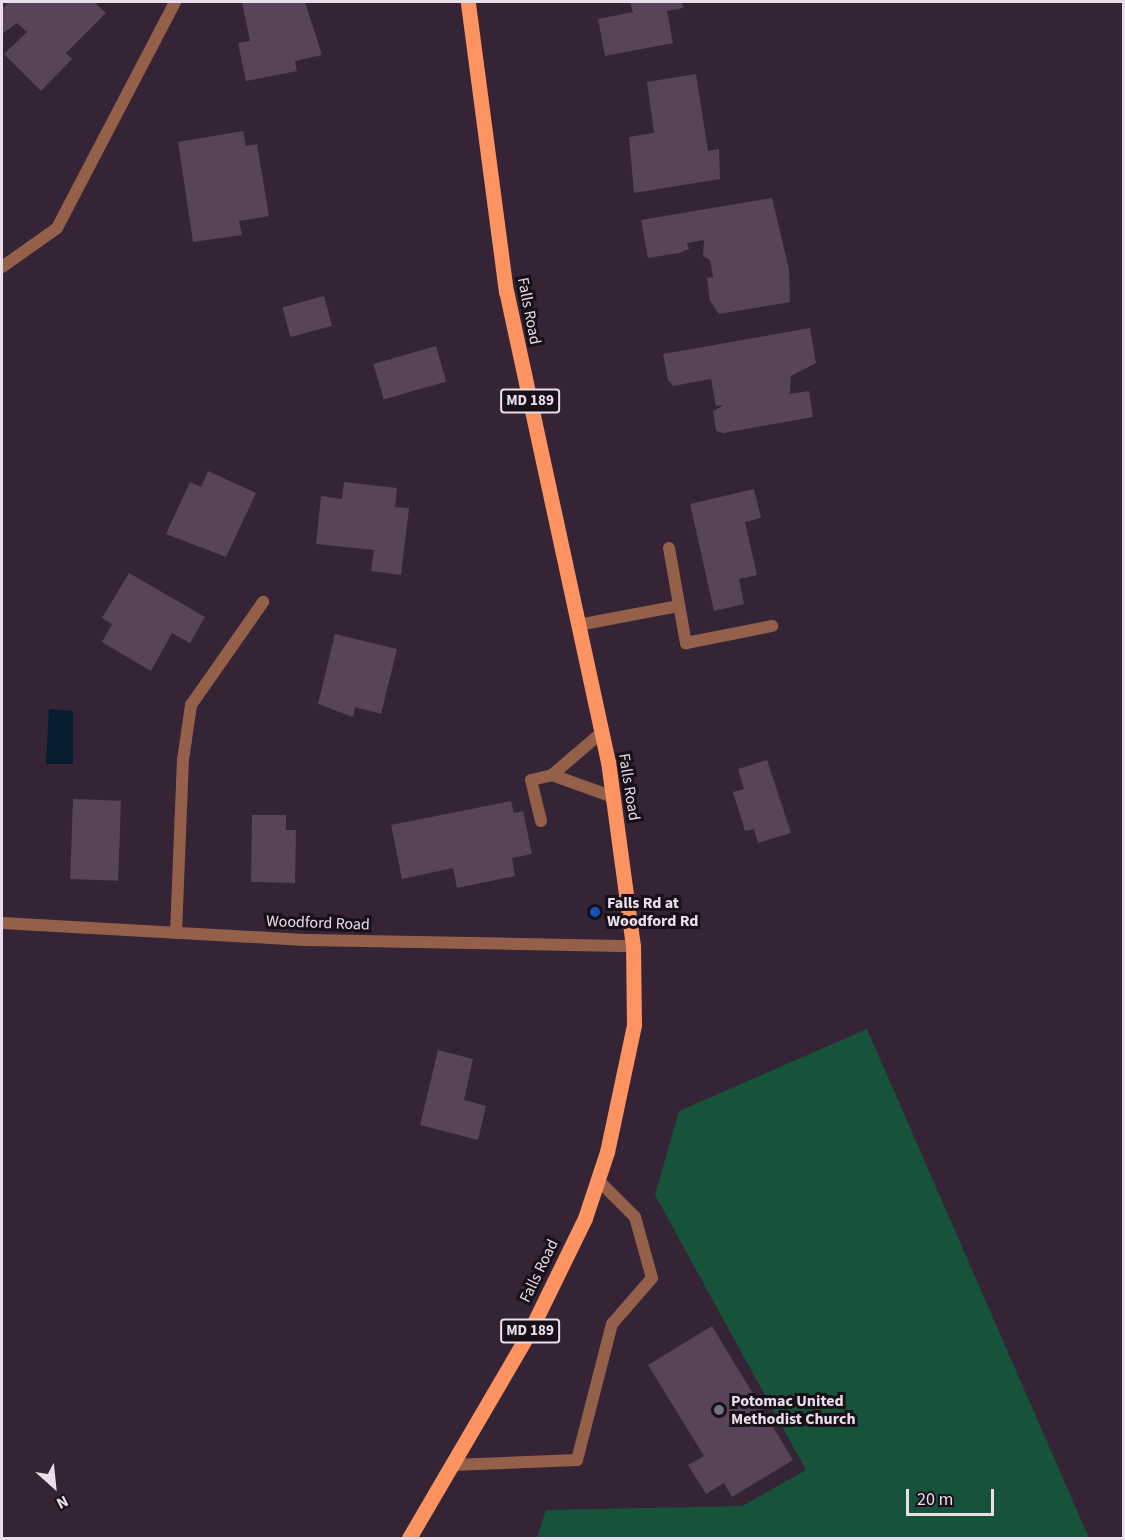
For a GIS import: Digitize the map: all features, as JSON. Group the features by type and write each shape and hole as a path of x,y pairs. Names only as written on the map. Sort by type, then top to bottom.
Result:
{"main road":[{"name":"Falls Road","path":"409,1539 529,1333 598,1180 634,1025 633,946 613,797 506,292 468,2"}],"street":[{"path":"2,267 57,228 175,2"},
{"path":"669,548 686,643 772,626"},
{"path":"176,933 183,760 191,705 263,602"},
{"path":"578,625 679,606"},
{"path":"541,821 531,780 552,775 601,733"},
{"path":"552,775 613,797"},
{"name":"Woodford Road","path":"2,923 176,933 633,946"},
{"path":"452,1465 577,1460 612,1324 652,1278 635,1217 598,1180"}],"green space":[{"path":"867,1029 1089,1538 537,1538 546,1510 742,1506 806,1470 655,1195 679,1111"}],"water":[{"path":"49,709 73,711 73,764 46,764"}],"building":[{"path":"9,2 94,2 106,13 66,53 72,59 41,91 4,54 27,32 17,23 2,34 2,9"},
{"path":"242,2 305,2 322,55 295,61 297,71 246,81 238,43 250,41"},
{"path":"630,2 682,2 683,8 667,11 673,43 605,56 598,19 633,12"},
{"path":"696,74 708,151 719,149 720,179 634,193 629,137 654,133 647,82"},
{"path":"243,131 246,146 257,144 269,216 239,221 242,235 193,242 178,142"},
{"path":"772,198 789,269 790,302 719,314 710,301 707,278 713,277 710,260 703,256 704,240 687,243 689,249 679,253 648,258 641,220"},
{"path":"324,296 332,326 290,337 282,307"},
{"path":"810,328 816,363 791,376 790,394 809,391 813,417 723,433 716,431 713,411 724,405 716,406 711,379 673,386 668,380 663,354"},
{"path":"436,346 446,382 384,399 374,364"},
{"path":"208,471 256,493 226,557 166,534 190,482 201,487"},
{"path":"344,482 397,488 395,507 409,508 401,575 371,571 374,550 316,544 321,496 342,499"},
{"path":"754,489 761,518 745,522 757,575 739,579 744,604 714,611 690,504"},
{"path":"129,573 205,617 190,643 172,633 151,671 102,642 112,624 102,618"},
{"path":"335,634 397,649 381,714 355,707 353,717 318,704"},
{"path":"767,760 791,833 758,843 754,829 745,831 733,792 744,789 738,769"},
{"path":"73,799 121,801 118,881 70,879"},
{"path":"511,801 514,813 523,811 532,854 512,858 515,876 457,888 453,868 402,879 391,825"},
{"path":"252,815 286,815 286,830 296,830 295,883 251,882"},
{"path":"438,1050 473,1059 464,1100 486,1106 478,1140 420,1125"},
{"name":"Potomac United Methodist Church","path":"712,1326 793,1460 732,1497 724,1483 706,1494 688,1465 704,1456 648,1365"}],"place":[{"name":"Falls Rd at Woodford Rd","path":"595,912"},
{"name":"Potomac United Methodist Church","path":"719,1410"}]}
